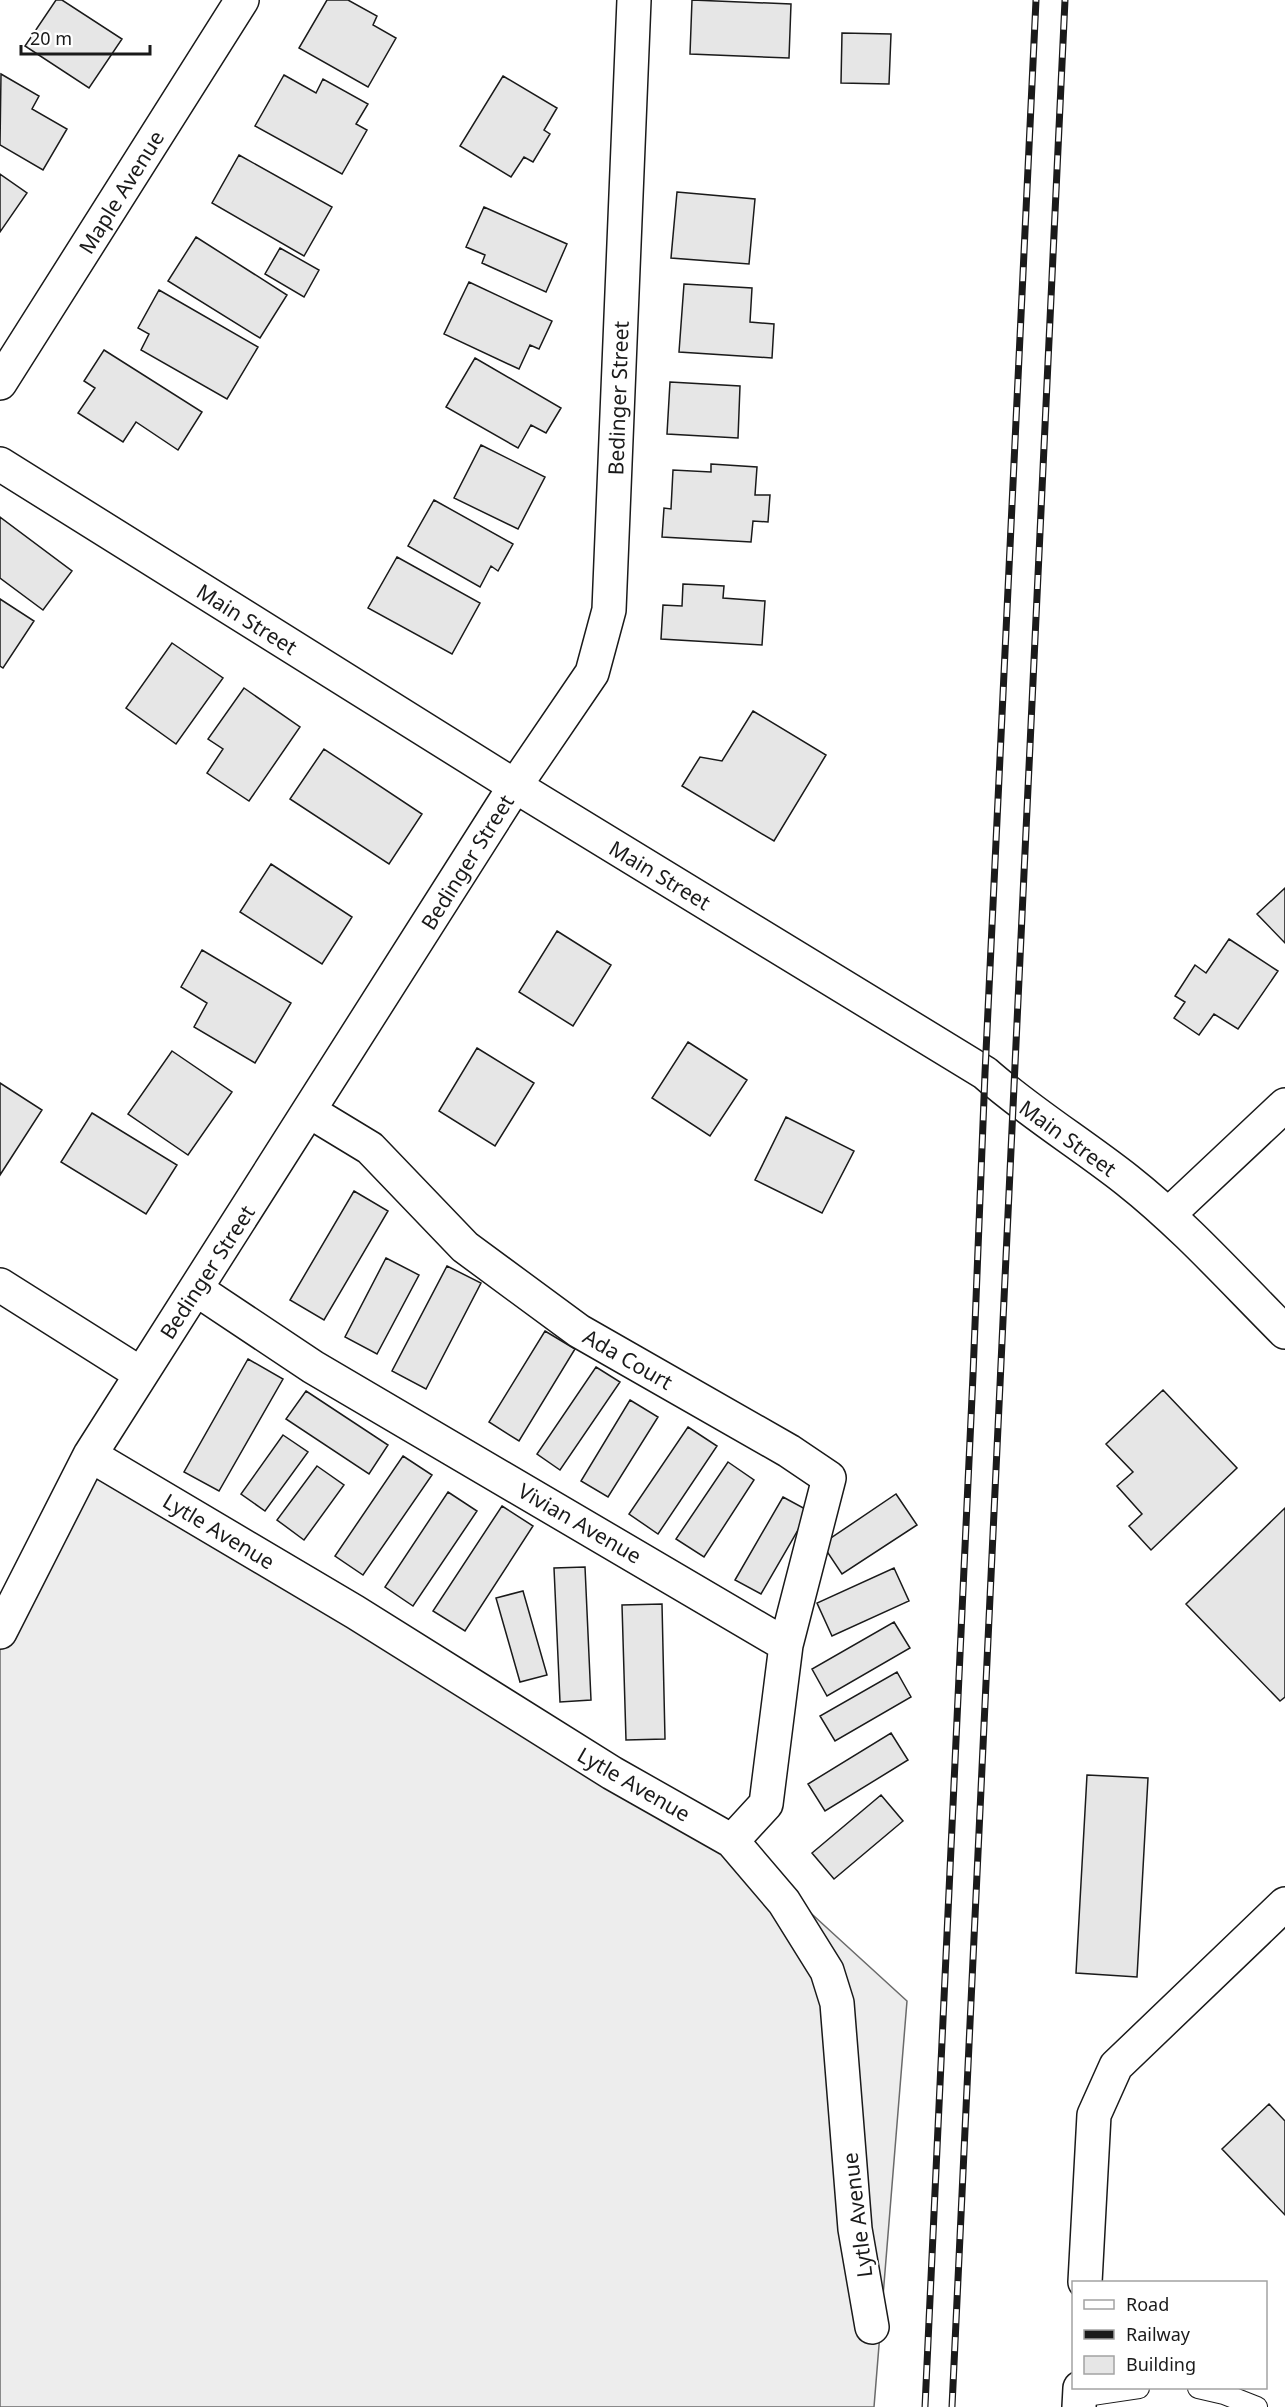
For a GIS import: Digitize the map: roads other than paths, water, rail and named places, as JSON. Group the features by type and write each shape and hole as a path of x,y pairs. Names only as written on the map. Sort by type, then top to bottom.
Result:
{"street":[{"name":"Maple Avenue","path":"0,384 242,0"},
{"name":"Bedinger Street","path":"0,1632 90,1455 514,786 592,673 609,610 634,0"},
{"name":"Main Street","path":"0,464 514,786 985,1073 1013,1098 1126,1180 1168,1215 1285,1332"},
{"path":"1168,1215 1285,1105"},
{"name":"Ada Court","path":"309,1111 370,1148 465,1247 579,1331 789,1450 829,1478 786,1645"},
{"path":"0,1285 141,1374"},
{"name":"Vivian Avenue","path":"196,1289 324,1373 786,1645"},
{"name":"Lytle Avenue","path":"90,1455 356,1612 612,1773 732,1841 784,1902 826,1971 837,2003 855,2229 872,2327"},
{"path":"732,1841 766,1804 786,1645"},
{"path":"1085,2281 1094,2115 1116,2066 1285,1904"}],"lane":[{"path":"1079,2397 1132,2389"},
{"path":"1202,2389 1224,2394 1257,2407"}],"railway":[{"path":"925,2407 1036,0"},
{"path":"952,2407 1065,0"}]}
